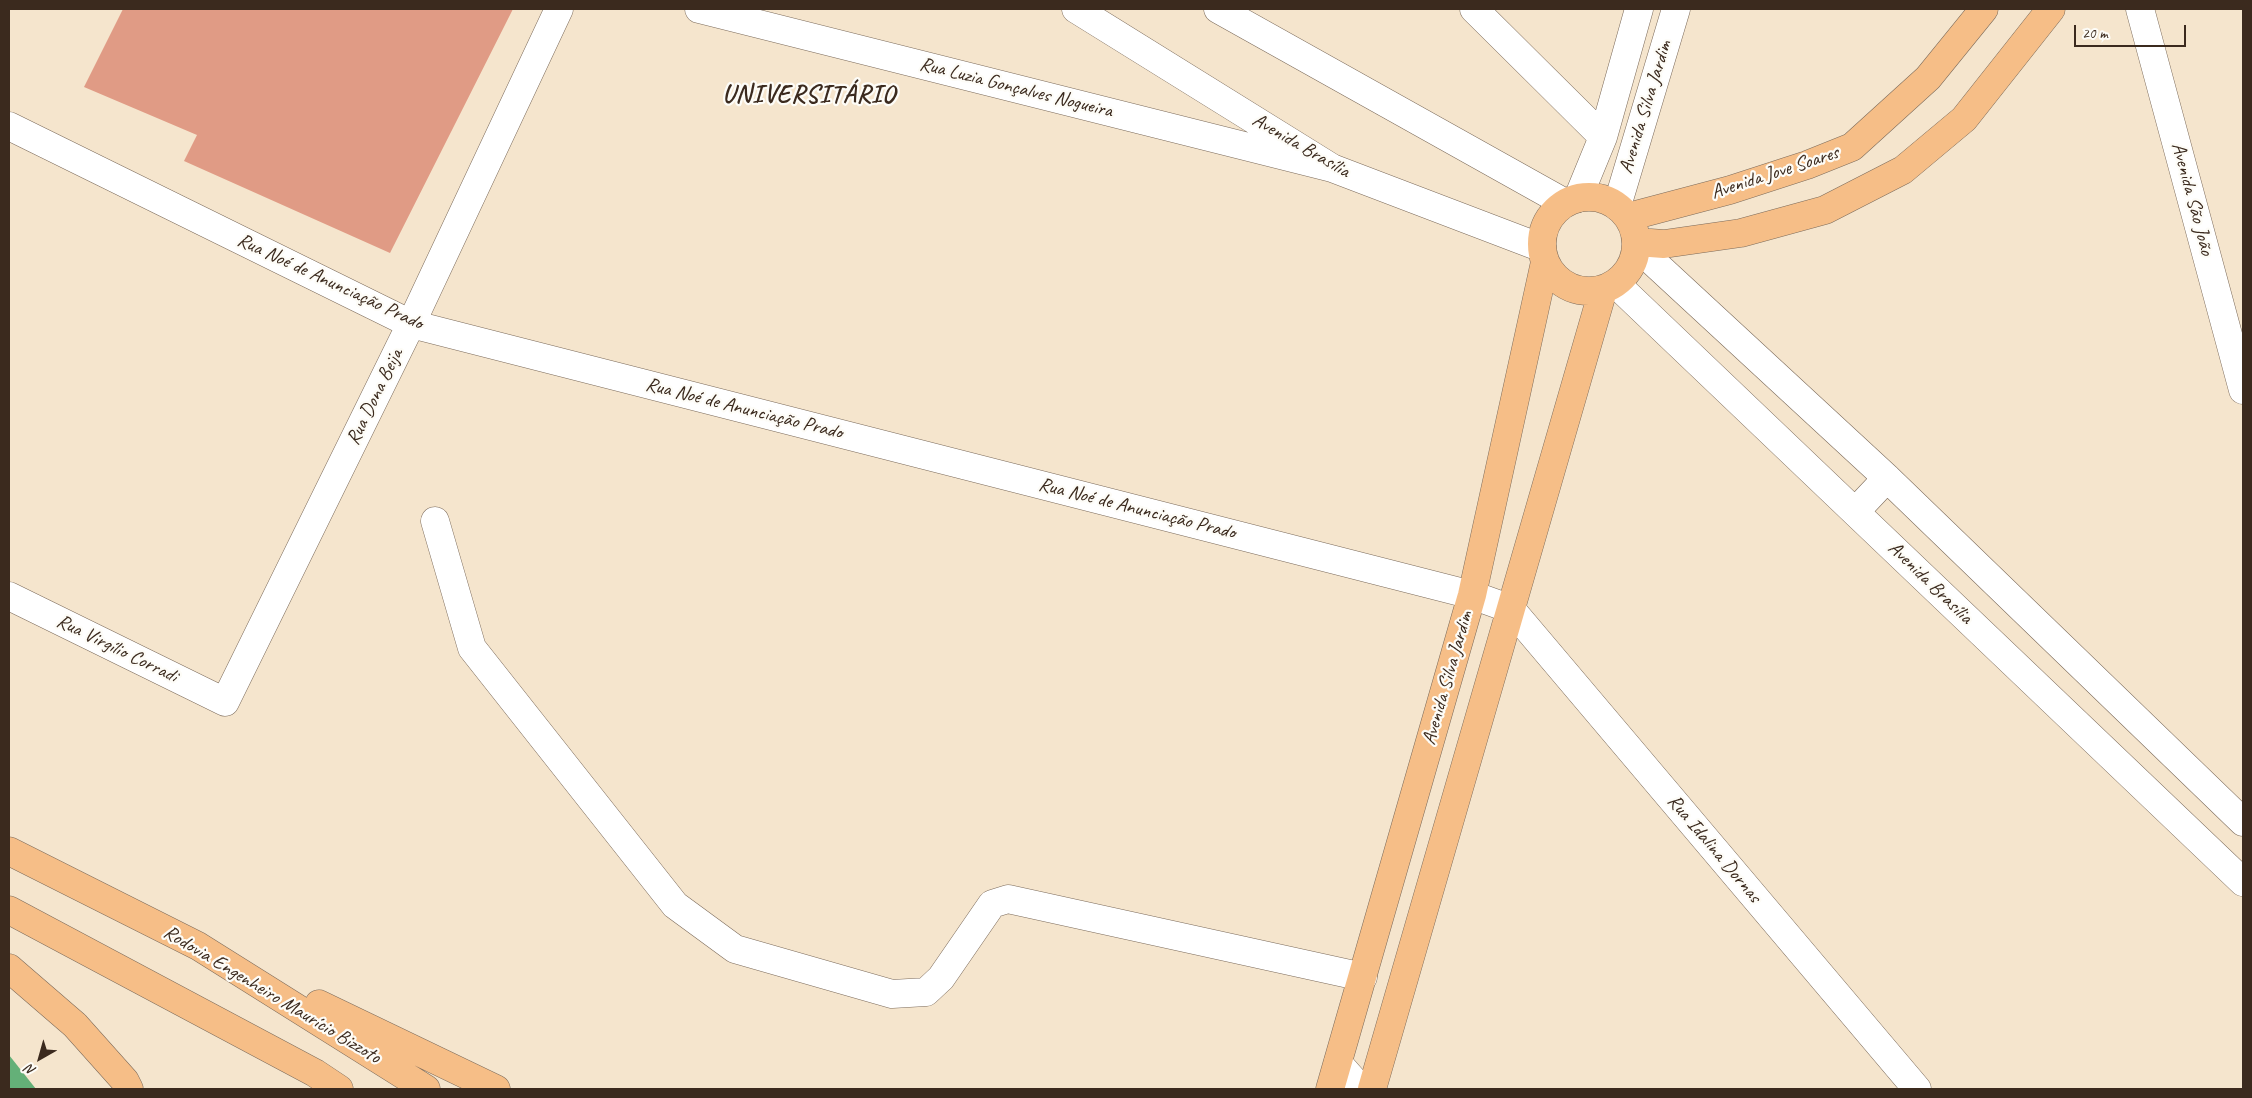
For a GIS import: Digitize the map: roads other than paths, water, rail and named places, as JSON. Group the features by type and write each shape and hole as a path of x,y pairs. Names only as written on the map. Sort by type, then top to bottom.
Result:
{"main road":[{"name":"Avenida Jove Soares","path":"1629,228 1747,184 1807,165 1852,147 1928,78 1984,9"},
{"path":"1629,228 1634,262 1627,274 1610,287 1589,292 1575,290 1552,274 1544,255 1543,235 1547,223 1555,211 1572,201 1591,197 1605,200 1629,228 1664,244 1741,233 1825,210 1903,170 1964,119 2051,9"},
{"name":"Avenida Silva Jardim","path":"1330,1089 1472,595 1544,255"},
{"name":"Avenida Silva Jardim","path":"1372,1089 1511,609 1610,287"},
{"name":"Rodovia Engenheiro Maurício Bizzoto","path":"9,851 198,946 426,1089"},
{"path":"9,910 315,1073 339,1089"},
{"path":"198,946 496,1089"},
{"path":"9,968 75,1025 130,1089"}],"street":[{"name":"Rua Dona Beija","path":"225,702 411,324 559,9"},
{"name":"Rua Luzia Gonçalves Nogueira","path":"699,9 1332,168"},
{"name":"Avenida Brasília","path":"1076,9 1332,168 1544,255"},
{"path":"1218,9 1572,201"},
{"path":"1474,9 1603,137"},
{"name":"Avenida Silva Jardim","path":"1572,201 1603,137 1639,9"},
{"name":"Avenida Silva Jardim","path":"1629,228 1676,9"},
{"name":"Avenida São João","path":"2140,9 2243,390"},
{"name":"Rua Noé de Anunciação Prado","path":"9,126 411,324 1472,595 1511,609"},
{"path":"1629,228 2243,822"},
{"name":"Avenida Brasília","path":"1610,287 1855,512 2243,882"},
{"path":"1855,512 1887,478"},
{"path":"435,521 472,648 675,904 735,949 892,994 926,992 941,978 992,904 1008,899 1363,977"},
{"name":"Rua Virgílio Corradi","path":"9,596 225,702"},
{"name":"Rua Idalina Dornas","path":"1511,609 1917,1089"},
{"path":"1338,1063 1361,1089"}],"district":[{"name":"UNIVERSITÁRIO","path":"809,95"}]}
